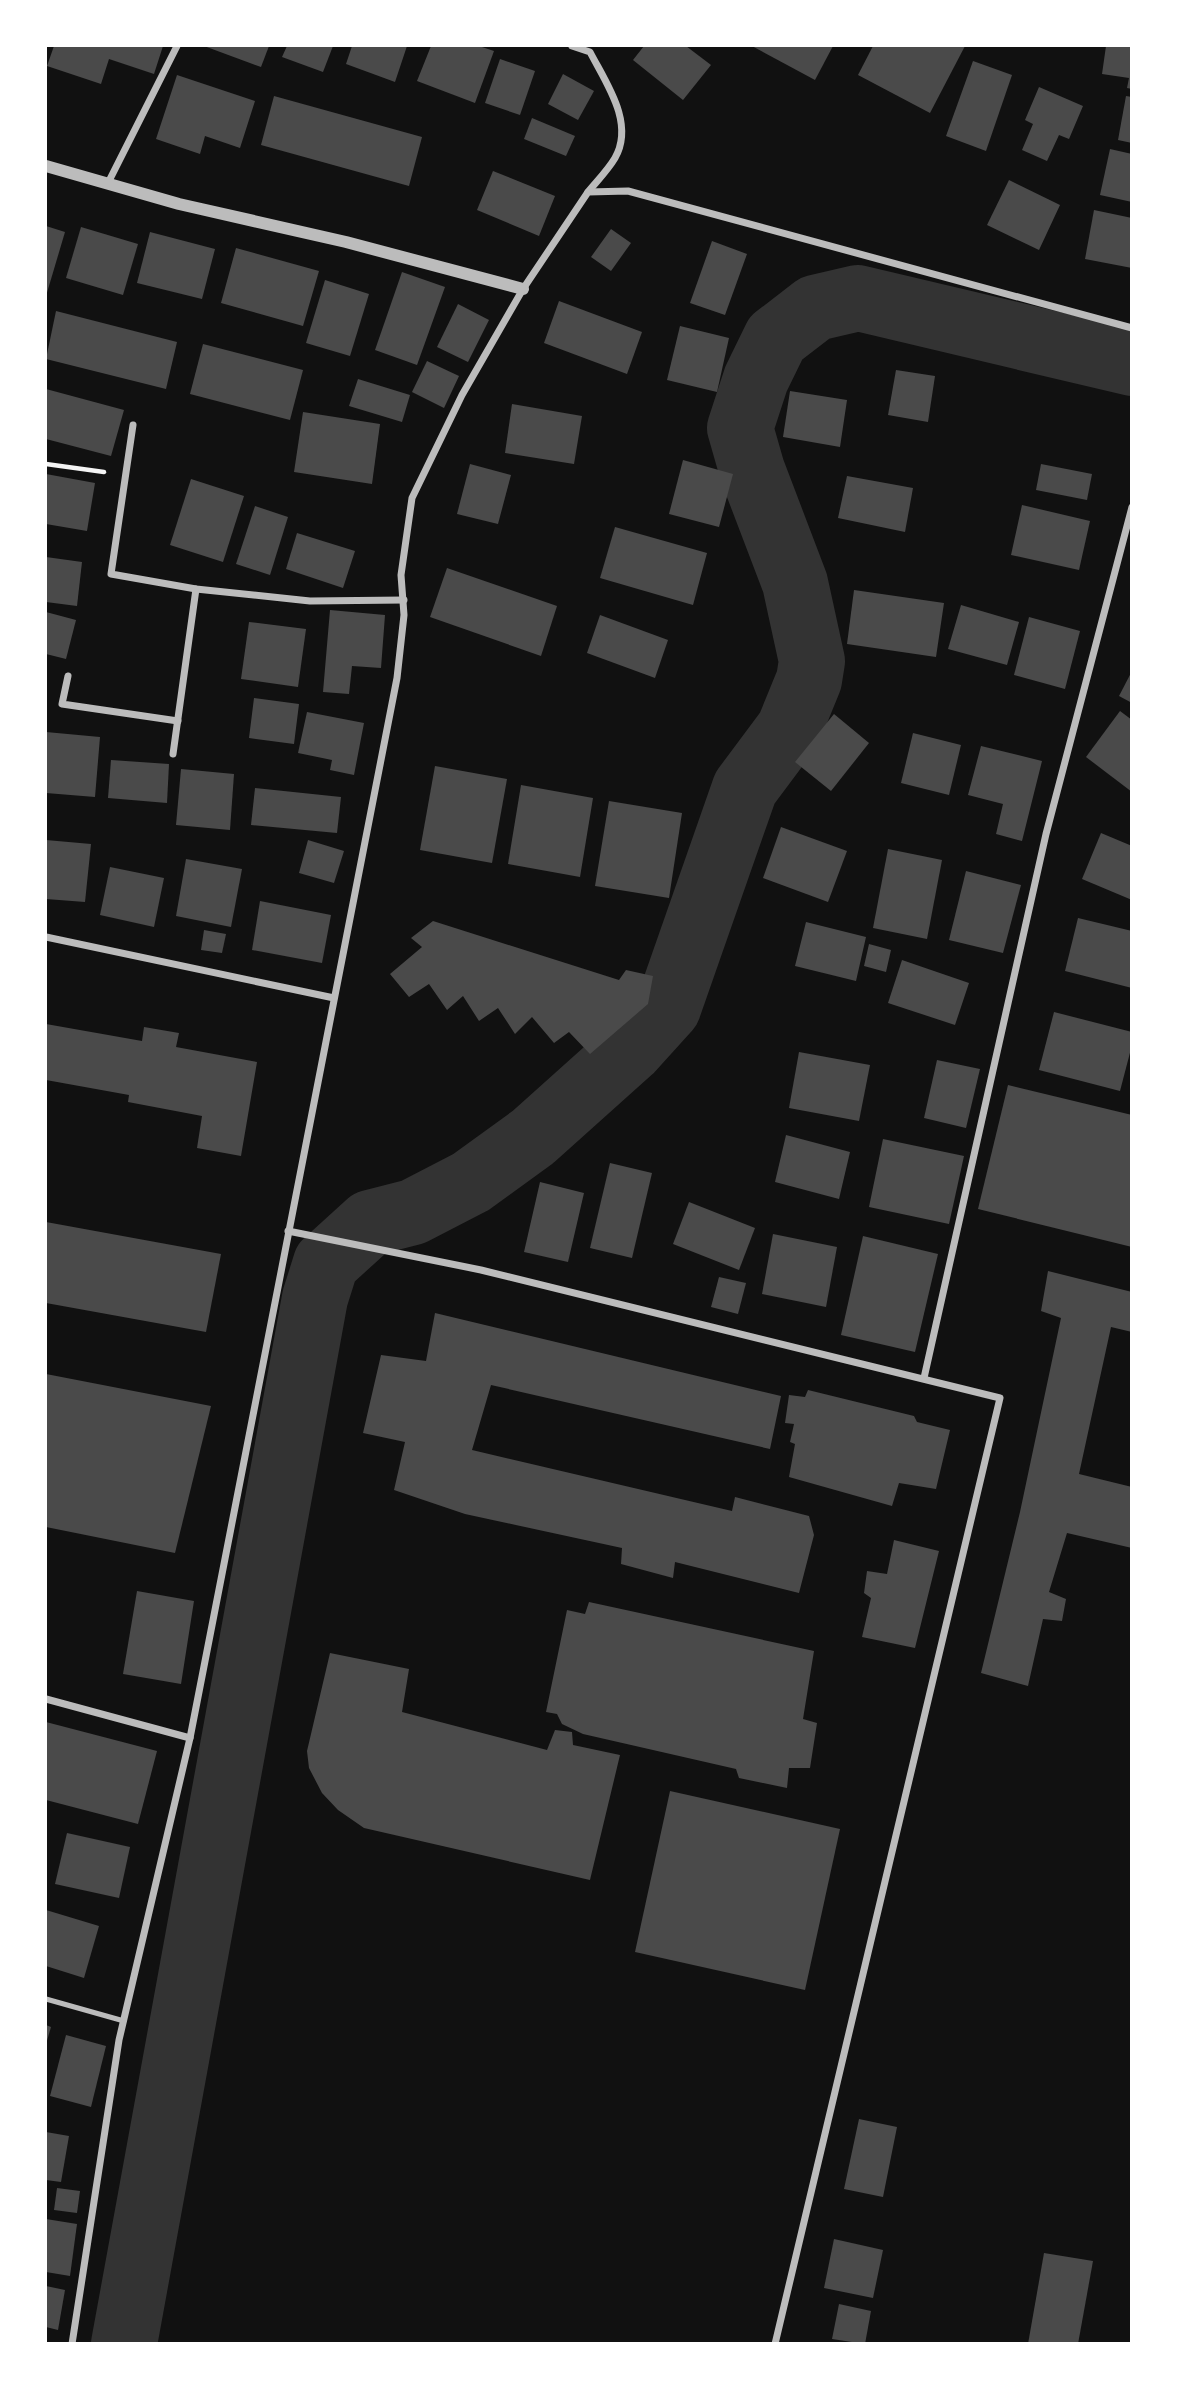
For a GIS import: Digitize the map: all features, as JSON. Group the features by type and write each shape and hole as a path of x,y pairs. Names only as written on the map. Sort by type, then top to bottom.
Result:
{"street":[{"path":"108,183 177,46"},
{"path":"72,2343 124,2021 190,1738 397,678 404,600 401,575 412,498 462,395 523,289 588,192 616,156 623,123 609,88 590,52 572,46"},
{"path":"46,166 178,204 346,242 523,289"},
{"path":"588,192 628,191 1132,328"},
{"path":"133,425 111,574 196,589 310,601 404,600"},
{"path":"924,1378 1046,834 1132,507"},
{"path":"173,754 196,589"},
{"path":"68,676 62,704 177,721"},
{"path":"46,937 334,998"},
{"path":"288,1231 390,1250 1000,1398 775,2343"},
{"path":"46,1699 190,1738"}],"lane":[{"path":"46,1999 124,2021"}],"path":[{"path":"46,464 126,474"}],"building":[{"path":"54,46 163,46 154,74 109,59 101,84 47,66"},
{"path":"204,46 269,46 261,67"},
{"path":"287,46 333,46 323,72 282,57"},
{"path":"352,46 407,46 395,82 346,64"},
{"path":"431,46 479,46 494,51 475,103 417,81"},
{"path":"644,46 686,46 711,65 683,100 633,60"},
{"path":"752,46 833,46 815,80"},
{"path":"873,46 965,46 930,113 858,75"},
{"path":"1106,46 1132,46 1132,89 1127,88 1129,78 1102,74"},
{"path":"500,59 535,71 520,115 485,103"},
{"path":"973,61 1012,75 986,151 946,136"},
{"path":"563,74 594,91 578,120 548,104"},
{"path":"177,75 255,101 240,148 205,136 200,154 156,139"},
{"path":"1039,87 1083,106 1069,139 1059,135 1047,161 1022,150 1033,124 1025,120"},
{"path":"274,96 422,137 409,186 261,145"},
{"path":"1126,96 1132,97 1132,143 1118,140"},
{"path":"532,118 575,136 566,156 524,139"},
{"path":"1110,149 1132,154 1132,202 1100,195"},
{"path":"493,171 555,196 539,236 477,210"},
{"path":"1009,180 1060,205 1039,250 987,225"},
{"path":"1094,210 1132,218 1132,268 1085,259"},
{"path":"46,226 65,232 46,296"},
{"path":"81,227 138,244 123,295 66,278"},
{"path":"611,229 631,243 611,271 591,257"},
{"path":"150,232 215,249 202,299 137,283"},
{"path":"712,241 747,254 725,315 690,303"},
{"path":"236,248 319,271 303,326 221,303"},
{"path":"402,272 445,287 417,365 375,350"},
{"path":"325,280 369,294 350,356 306,343"},
{"path":"559,301 642,332 627,374 544,343"},
{"path":"458,304 489,320 468,362 437,347"},
{"path":"56,311 177,342 166,389 46,359"},
{"path":"680,326 729,338 717,392 667,380"},
{"path":"203,344 303,370 290,420 190,394"},
{"path":"427,361 459,376 444,408 412,392"},
{"path":"896,370 935,376 928,422 888,415"},
{"path":"358,379 410,395 402,422 349,406"},
{"path":"46,389 124,410 111,456 46,439"},
{"path":"790,391 847,400 840,447 783,437"},
{"path":"512,404 582,416 574,464 505,453"},
{"path":"303,412 380,424 372,484 294,472"},
{"path":"683,460 733,474 719,527 669,514"},
{"path":"470,464 511,475 498,524 457,514"},
{"path":"1041,464 1092,474 1087,500 1036,490"},
{"path":"46,474 95,483 87,531 46,524"},
{"path":"847,476 913,488 905,532 838,518"},
{"path":"191,479 244,496 223,562 170,545"},
{"path":"1022,505 1090,521 1079,570 1011,555"},
{"path":"255,506 288,517 270,575 236,564"},
{"path":"615,527 707,553 693,605 600,578"},
{"path":"297,533 355,551 343,588 286,569"},
{"path":"46,557 82,562 77,606 46,602"},
{"path":"447,568 557,606 541,656 430,617"},
{"path":"854,590 944,603 936,657 847,644"},
{"path":"961,605 1019,622 1007,665 948,649"},
{"path":"330,610 385,615 381,668 352,666 349,694 323,692"},
{"path":"46,612 76,620 66,659 46,654"},
{"path":"600,615 668,640 655,678 587,653"},
{"path":"1029,617 1080,631 1065,689 1014,675"},
{"path":"249,622 306,629 298,687 241,679"},
{"path":"1132,671 1132,703 1119,696"},
{"path":"254,698 299,704 294,744 249,738"},
{"path":"1120,711 1132,720 1132,792 1086,757"},
{"path":"307,712 364,723 354,775 330,770 332,760 298,753"},
{"path":"834,714 869,743 831,791 795,762"},
{"path":"46,732 100,737 95,797 46,793"},
{"path":"913,733 961,745 949,795 901,783"},
{"path":"981,746 1042,761 1022,841 996,834 1003,804 968,795"},
{"path":"111,760 169,764 167,803 108,798"},
{"path":"435,766 507,779 492,863 420,850"},
{"path":"181,769 234,774 230,830 176,825"},
{"path":"521,785 593,798 580,877 508,864"},
{"path":"255,788 341,797 337,833 251,825"},
{"path":"609,801 682,813 669,898 595,886"},
{"path":"781,827 847,851 828,902 763,878"},
{"path":"1101,833 1132,846 1132,900 1082,879"},
{"path":"46,840 91,844 85,902 46,899"},
{"path":"308,840 344,851 334,883 299,873"},
{"path":"888,849 942,860 927,939 873,928"},
{"path":"186,859 242,869 231,927 176,916"},
{"path":"110,867 164,878 154,927 100,915"},
{"path":"966,871 1021,885 1003,953 949,940"},
{"path":"260,901 331,915 322,963 252,950"},
{"path":"1078,918 1132,931 1132,988 1065,971"},
{"path":"433,921 619,980 626,970 653,976 648,1004 590,1054 569,1032 554,1043 532,1017 515,1034 498,1008 479,1021 463,996 447,1010 429,984 409,997 390,974 422,947 411,938"},
{"path":"806,922 866,937 856,981 795,966"},
{"path":"204,930 226,934 222,953 201,950"},
{"path":"869,944 891,950 886,972 864,966"},
{"path":"902,960 969,983 955,1025 888,1003"},
{"path":"1054,1012 1132,1032 1132,1045 1120,1091 1039,1070"},
{"path":"46,1024 142,1041 144,1027 179,1033 176,1047 257,1062 241,1156 197,1148 202,1116 128,1102 129,1095 46,1080"},
{"path":"799,1052 870,1065 859,1121 789,1108"},
{"path":"937,1060 980,1069 966,1128 924,1118"},
{"path":"1008,1085 1132,1115 1132,1247 978,1209"},
{"path":"786,1135 850,1152 839,1199 775,1182"},
{"path":"883,1139 964,1156 949,1224 869,1207"},
{"path":"610,1163 652,1173 632,1258 590,1248"},
{"path":"540,1182 584,1193 568,1262 524,1252"},
{"path":"689,1202 755,1228 739,1270 673,1244"},
{"path":"46,1222 221,1254 206,1332 46,1303"},
{"path":"773,1234 837,1247 826,1307 762,1294"},
{"path":"863,1236 938,1254 915,1352 841,1335"},
{"path":"1048,1271 1132,1292 1132,1332 1111,1327 1079,1474 1132,1487 1132,1548 1067,1533 1049,1592 1066,1599 1062,1621 1043,1619 1028,1686 981,1673 1020,1512 1061,1318 1041,1311"},
{"path":"719,1277 746,1283 738,1314 711,1307"},
{"path":"435,1313 781,1396 770,1449 491,1385 472,1450 732,1511 735,1497 809,1516 814,1535 799,1593 675,1562 673,1578 621,1564 622,1548 465,1514 394,1490 405,1442 363,1433 381,1355 426,1361"},
{"path":"46,1374 211,1406 175,1553 46,1527"},
{"path":"808,1390 914,1416 917,1422 950,1430 936,1489 899,1483 892,1506 789,1477 795,1444 790,1442 794,1424 785,1423 789,1395 805,1397"},
{"path":"894,1540 939,1551 915,1648 862,1637 871,1598 864,1593 867,1571 887,1574"},
{"path":"137,1591 194,1601 181,1684 123,1674"},
{"path":"589,1602 814,1651 803,1719 817,1723 810,1768 789,1768 787,1788 739,1778 736,1769 583,1734 562,1724 557,1714 546,1712 567,1610 585,1614"},
{"path":"330,1653 409,1669 402,1712 547,1750 555,1730 572,1732 573,1745 620,1755 590,1880 364,1828 338,1810 322,1793 309,1768 307,1751"},
{"path":"46,1722 157,1751 138,1824 46,1800"},
{"path":"670,1791 840,1829 805,1990 635,1952"},
{"path":"67,1833 130,1847 119,1898 55,1884"},
{"path":"46,1910 99,1926 84,1978 46,1966"},
{"path":"46,2025 51,2027 46,2044"},
{"path":"66,2035 106,2046 91,2107 50,2096"},
{"path":"859,2119 897,2127 883,2197 844,2189"},
{"path":"46,2132 69,2136 61,2182 46,2180"},
{"path":"57,2188 80,2191 77,2213 54,2210"},
{"path":"46,2219 77,2224 70,2276 46,2272"},
{"path":"834,2239 883,2250 873,2298 824,2288"},
{"path":"1044,2253 1093,2261 1078,2344 1028,2344"},
{"path":"46,2286 65,2290 58,2330 46,2327"},
{"path":"839,2304 871,2311 865,2344 832,2339"}],"waterway":[{"path":"124,2344 315,1298 326,1263 370,1223 413,1212 471,1182 533,1137 630,1050 668,1008 745,788 789,729 809,680 812,661 795,583 752,470 740,428 756,379 776,338 815,308 858,298 1132,363"}]}
